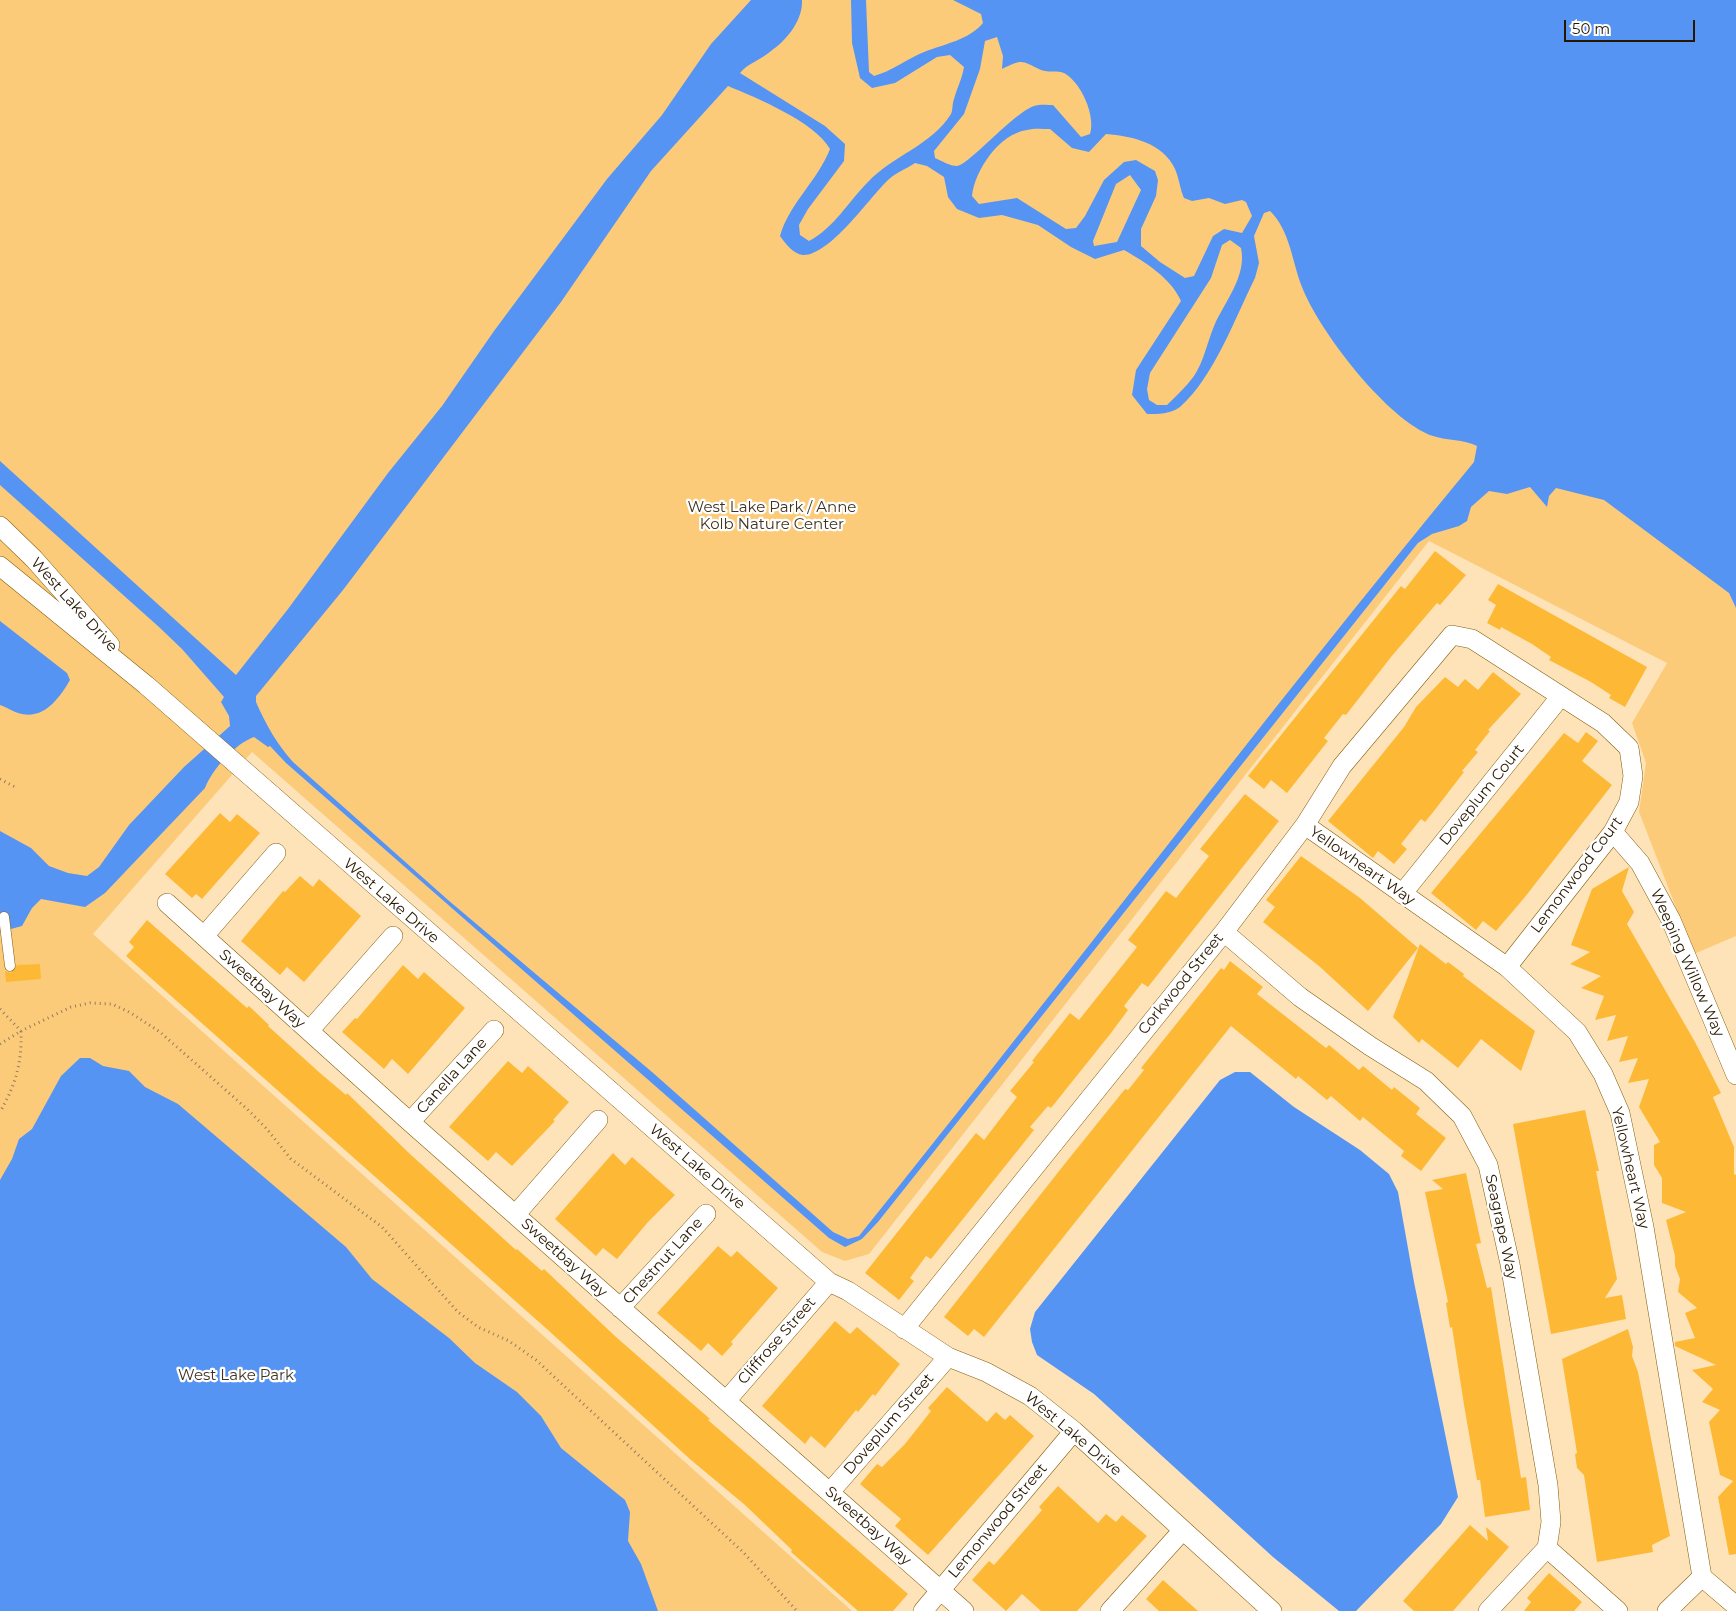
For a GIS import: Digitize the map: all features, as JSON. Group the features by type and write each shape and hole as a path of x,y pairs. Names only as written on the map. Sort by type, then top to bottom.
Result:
{"street":[{"name":"West Lake Drive","path":"0,526 34,559 146,685"},
{"name":"West Lake Drive","path":"0,566 146,685 829,1282 848,1290 948,1357 986,1372 1030,1396 1074,1431 1272,1611"},
{"name":"Corkwood Street","path":"904,1329 1224,932 1304,826 1342,766 1452,635 1472,639 1561,696"},
{"name":"Lemonwood Court","path":"1507,966 1614,832 1630,802 1633,776 1629,748 1603,723 1561,696"},
{"name":"Doveplum Court","path":"1402,894 1561,696"},
{"name":"Yellowheart Way","path":"1304,826 1507,966 1576,1032 1603,1074 1620,1113 1644,1228 1702,1576"},
{"name":"Weeping Willow Way","path":"1614,832 1640,863 1671,920 1736,1075"},
{"path":"204,936 276,852"},
{"name":"Sweetbay Way","path":"167,903 410,1122 964,1611"},
{"name":"Seagrape Way","path":"1224,932 1300,997 1370,1046 1426,1080 1462,1116 1488,1165 1510,1264 1548,1485 1551,1522 1547,1548"},
{"path":"309,1031 393,936"},
{"name":"Canella Lane","path":"410,1122 494,1030"},
{"path":"516,1214 598,1120"},
{"name":"Chestnut Lane","path":"620,1308 706,1214"},
{"name":"Cliffrose Street","path":"726,1401 829,1282"},
{"name":"Doveplum Street","path":"830,1492 948,1357"},
{"name":"Lemonwood Street","path":"923,1611 1074,1431"},
{"path":"1110,1611 1183,1530"},
{"path":"1488,1611 1547,1548 1618,1611"},
{"path":"1667,1611 1702,1576 1736,1606"}],"lane":[{"path":"4,917 10,966"}],"path":[{"path":"0,779 15,788"},
{"path":"0,1044 21,1031 71,1007 90,1003 112,1004 160,1032 246,1108 266,1128 291,1159 382,1227 458,1312 478,1327 509,1341 536,1360 744,1553 796,1610"},
{"path":"0,1009 21,1031 22,1057 8,1098 0,1112"}],"green space":[{"name":"West Lake Park / Anne Kolb Nature Center","path":"0,0 1736,0 1736,936 1694,954 1639,812 1646,763 1632,723 1667,663 1429,541 869,1254 845,1261 822,1252 252,752 93,934 852,1611 0,1611","holes":["1416,534 1424,539 1418,543 878,1222 859,1240"]}],"water":[{"path":"751,0 802,0 800,15 788,35 767,54 740,73 825,126 845,144 844,161 808,209 799,225 800,235 809,241 826,229 878,173 923,142 943,125 952,112 953,101 964,67 950,55 937,57 895,83 872,88 860,78 852,43 851,0 866,0 869,72 874,76 924,52 963,38 971,34 983,23 981,14 953,0 1736,0 1736,608 1729,593 1604,500 1556,488 1549,496 1547,507 1530,487 1507,494 1489,491 1471,507 1467,521 1459,526 1432,534 1418,543 878,1222 862,1239 845,1247 829,1238 286,763 270,746 268,747 254,737 239,745 225,758 213,773 205,788 105,893 85,907 41,899 32,908 22,926 0,932 0,831 31,848 49,866 68,873 87,876 99,867 129,825 184,767 230,726 229,716 221,702 224,697 182,649 0,485 0,461 236,675 288,609 388,473 442,406 494,331 607,179 662,115 711,44","holes":["997,37 1003,56 1002,69 1014,63 1022,62 1044,71 1062,72 1070,77 1086,100 1091,118 1090,134 1081,137 1053,105 1038,105 1014,119 963,163 954,166 935,158 934,151 964,114 980,69 985,41","728,86 799,120 812,129 830,149 825,161 790,213 780,236 796,253 803,255 813,253 824,247 848,226 889,179 915,163 927,166 944,177 948,197 957,209 979,218 1002,215 1038,225 1071,247 1095,259 1124,250 1157,271 1171,285 1181,301 1136,370 1132,395 1147,414 1160,414 1180,407 1203,380 1213,364 1255,278 1259,263 1254,236 1264,213 1270,211 1282,227 1302,287 1323,327 1339,350 1376,394 1396,413 1415,427 1433,436 1477,446 1474,462 1318,654 859,1236 848,1239 833,1232 652,1072 448,900 293,762 272,734 256,702 256,696 343,590 561,302 651,171","1033,129 1050,129 1072,148 1089,152 1106,134 1146,142 1170,160 1175,169 1184,198 1192,201 1209,198 1225,204 1242,200 1246,202 1252,216 1242,233 1224,229 1213,236 1194,276 1185,278 1160,262 1141,246 1141,229 1156,196 1158,180 1155,171 1136,160 1124,162 1104,180 1085,216 1076,228 1066,229 1017,198 979,204 972,196 974,186 983,165 990,155 1007,138","1130,175 1141,190 1117,242 1094,246 1093,241 1116,184","1230,240 1241,248 1242,258 1241,268 1234,288 1214,326 1194,376 1167,405 1157,405 1149,400 1147,389 1150,373 1211,278 1222,245"]},
{"path":"0,621 67,673 70,680 66,687 55,701 43,711 27,715 0,705"},
{"name":"West Lake Park","path":"80,1058 90,1058 103,1066 129,1071 145,1087 178,1104 346,1247 372,1279 449,1338 475,1363 517,1392 541,1416 561,1448 625,1500 630,1512 628,1541 641,1564 658,1611 0,1611 0,1180 12,1159 19,1139 32,1129 61,1076"},
{"path":"1235,1072 1250,1072 1294,1107 1360,1150 1389,1174 1398,1192 1414,1282 1458,1497 1441,1524 1356,1611 1339,1611 1273,1557 1094,1394 1037,1355 1032,1342 1030,1329 1035,1312 1220,1080"}],"building":[{"path":"1435,551 1466,575 1440,605 1437,603 1391,657 1346,715 1343,714 1324,738 1328,741 1287,793 1271,780 1264,789 1248,776 1401,586 1405,589"},
{"path":"1498,584 1647,667 1625,707 1609,698 1611,695 1591,682 1549,660 1551,657 1532,644 1501,627 1500,630 1487,623 1496,605 1488,600"},
{"path":"1493,672 1521,694 1488,730 1490,731 1475,750 1478,752 1434,811 1425,822 1421,819 1401,844 1407,849 1394,864 1378,851 1373,858 1328,821 1404,727 1416,707 1445,677 1458,687 1465,679 1478,690"},
{"path":"1586,732 1598,741 1582,761 1612,785 1525,897 1496,931 1483,921 1476,930 1431,893 1564,733 1578,743"},
{"path":"1245,794 1279,821 1148,987 1142,983 1124,1006 1128,1010 1111,1033 1051,1108 1048,1106 1030,1127 1034,1130 931,1259 926,1256 910,1278 914,1281 899,1300 865,1273 976,1133 984,1140 1017,1097 1010,1091 1070,1013 1079,1020 1137,947 1128,940 1166,891 1176,898 1209,856 1200,849"},
{"path":"220,813 230,822 237,814 260,833 202,899 196,894 192,898 165,874"},
{"path":"1301,856 1360,898 1418,948 1368,1011 1319,966 1263,922 1275,907 1266,900"},
{"path":"1629,867 1622,891 1634,912 1627,924 1695,1042 1721,1093 1713,1097 1734,1147 1734,1174 1736,1175 1736,1554 1729,1555 1718,1497 1733,1481 1720,1475 1709,1422 1720,1410 1702,1402 1713,1389 1692,1370 1716,1365 1675,1346 1675,1342 1695,1338 1685,1313 1697,1308 1678,1292 1680,1279 1675,1266 1675,1256 1666,1220 1686,1212 1662,1203 1662,1178 1654,1165 1654,1145 1660,1142 1639,1107 1649,1079 1628,1083 1638,1058 1619,1062 1628,1036 1607,1041 1616,1015 1595,1020 1604,996 1581,988 1601,976 1570,964 1590,952 1571,945 1592,889"},
{"path":"300,876 313,887 319,879 361,916 304,982 287,967 280,975 241,941 283,891 285,892"},
{"path":"147,920 247,1008 249,1006 268,1026 346,1095 347,1093 410,1154 516,1250 542,1271 544,1269 616,1337 710,1419 708,1420 908,1594 893,1611 858,1611 791,1552 792,1550 745,1505 691,1460 548,1330 126,956 134,947 129,942"},
{"path":"1420,944 1446,964 1448,962 1464,974 1463,976 1535,1031 1521,1071 1481,1039 1458,1068 1422,1039 1419,1043 1393,1017"},
{"path":"1230,961 1263,987 1257,994 1326,1048 1329,1045 1359,1070 1363,1066 1392,1090 1394,1087 1420,1108 1416,1114 1446,1138 1421,1171 1401,1156 1404,1151 1363,1117 1360,1121 1331,1096 1327,1100 1298,1076 1296,1079 1231,1026 984,1337 974,1329 968,1336 944,1317 1125,1089 1128,1090 1144,1070 1141,1068 1221,968 1224,970"},
{"path":"40,964 41,979 6,982 5,971 11,973 17,965"},
{"path":"403,965 418,979 424,972 465,1008 408,1074 392,1059 384,1069 342,1032 355,1018 357,1019"},
{"path":"508,1061 522,1073 528,1066 569,1102 553,1120 555,1121 512,1166 496,1152 488,1161 449,1127"},
{"path":"1585,1110 1599,1171 1596,1171 1617,1279 1605,1298 1622,1295 1626,1319 1551,1334 1513,1124"},
{"path":"613,1153 625,1165 632,1157 675,1195 648,1222 617,1259 603,1248 596,1256 555,1219"},
{"path":"1466,1173 1481,1243 1476,1244 1487,1288 1491,1287 1521,1478 1526,1477 1530,1510 1485,1517 1480,1480 1477,1480 1452,1327 1450,1328 1446,1303 1448,1302 1425,1192 1443,1189 1432,1180"},
{"path":"718,1246 731,1257 737,1251 778,1288 731,1342 733,1344 722,1356 708,1343 701,1351 657,1313"},
{"path":"835,1321 850,1334 857,1327 900,1364 875,1396 873,1394 858,1412 856,1410 825,1448 811,1436 805,1444 762,1406"},
{"path":"1628,1329 1670,1536 1652,1545 1653,1552 1597,1562 1584,1475 1577,1468 1575,1454 1577,1453 1562,1359"},
{"path":"947,1387 987,1422 996,1412 1005,1420 1010,1415 1034,1436 928,1555 895,1526 901,1519 860,1484 877,1464 882,1467 905,1444 931,1411 928,1408"},
{"path":"1058,1486 1098,1523 1106,1514 1116,1522 1122,1515 1147,1536 1077,1611 1041,1611 1022,1594 1006,1611 972,1580 989,1561 994,1565 1042,1510 1039,1507"},
{"path":"1470,1525 1488,1541 1486,1527 1509,1547 1453,1611 1414,1611 1403,1601"},
{"path":"1549,1573 1582,1602 1574,1611 1524,1611 1531,1602 1527,1598"},
{"path":"1163,1580 1198,1611 1159,1611 1146,1599"}]}
